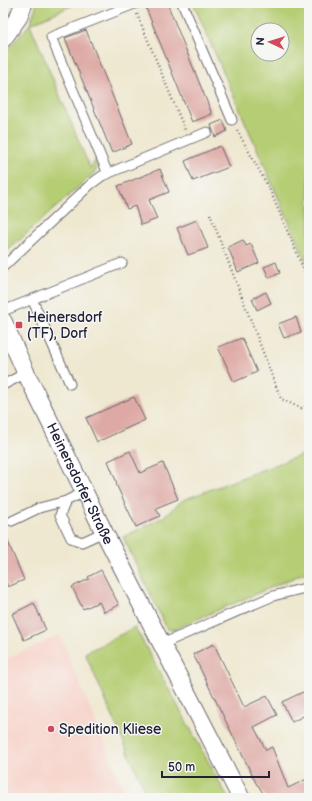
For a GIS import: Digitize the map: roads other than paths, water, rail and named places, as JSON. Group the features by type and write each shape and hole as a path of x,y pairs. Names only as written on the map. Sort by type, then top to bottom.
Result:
{"street":[{"path":"3,40 18,18 24,3"},
{"name":"Heinersdorfer Straße","path":"3,321 26,373 86,491 104,532 241,798"}],"lane":[{"path":"182,3 232,120"},
{"path":"108,174 51,37 135,4"},
{"path":"3,266 91,184 108,174 207,132"},
{"path":"3,311 122,264"},
{"path":"32,299 70,384"},
{"path":"3,385 26,373"},
{"path":"12,521 39,508 66,501 86,491"},
{"path":"66,501 60,515 71,538 82,542 104,532"},
{"path":"162,644 273,596 309,587"}],"place":[{"name":"Heinersdorf (TF), Dorf","path":"19,325"},
{"name":"Spedition Kliese","path":"51,729"}]}
